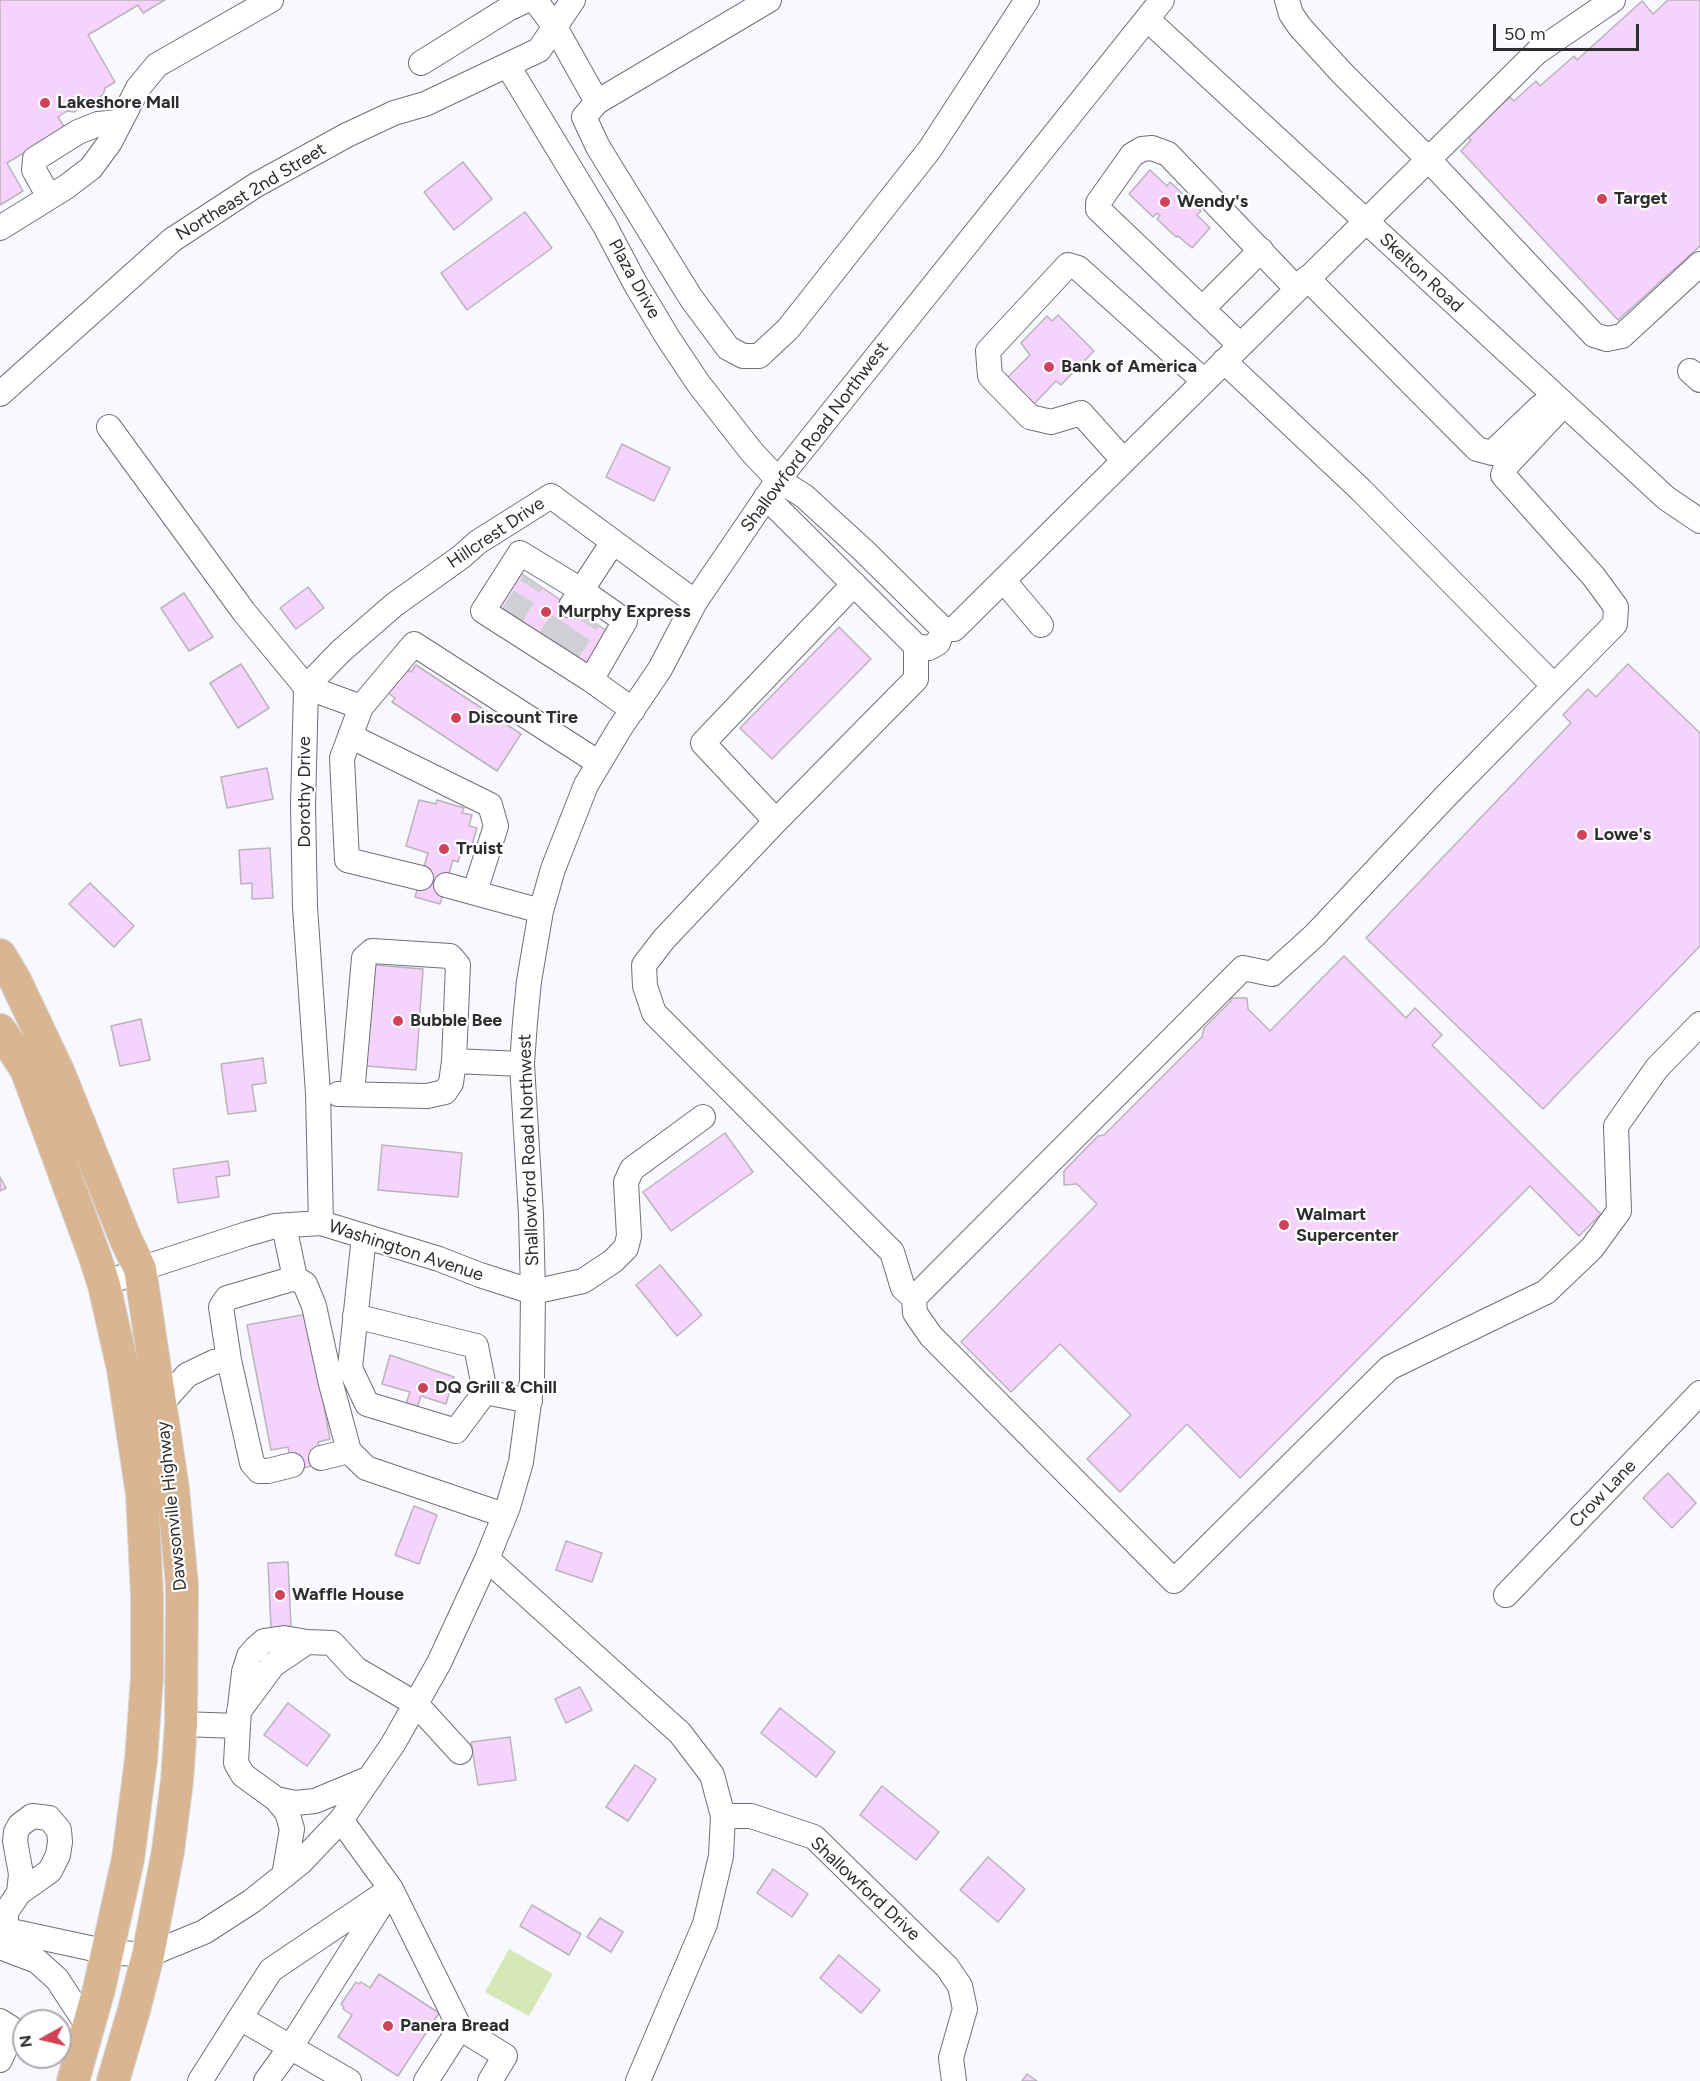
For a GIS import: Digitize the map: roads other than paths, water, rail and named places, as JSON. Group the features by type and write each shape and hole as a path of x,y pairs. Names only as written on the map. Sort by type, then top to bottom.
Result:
{"main road":[{"name":"Dawsonville Highway","path":"0,955 15,980 58,1073 140,1269 173,1489 182,1585 181,1724 177,1781 168,1851 147,1955 113,2081"},
{"name":"Dawsonville Highway","path":"0,1030 26,1069 104,1285 123,1369 142,1494 147,1595 147,1677 141,1760 128,1859 108,1952 73,2081"}],"street":[{"path":"0,228 91,168 110,142 138,88 157,65 271,0"},
{"path":"421,63 508,9 527,0"},
{"path":"535,0 555,27 597,102"},
{"name":"Northeast 2nd Street","path":"0,394 172,240 301,159 347,135 394,113 425,104 539,50 573,0"},
{"path":"769,0 597,102 584,117 598,147 691,298 728,348 743,356 759,356 788,329 930,149 1027,0"},
{"name":"Shallowford Road Northwest","path":"147,1955 204,1932 252,1901 301,1862 341,1820 393,1744 439,1663 487,1559 504,1515 521,1462 532,1380 533,1292 522,1064 529,981 541,911 553,869 586,785 660,669 695,602 772,488 1162,0"},
{"path":"1287,0 1291,14 1300,27 1341,72 1428,159 1594,335 1607,339 1622,336 1700,264"},
{"path":"772,488 804,496 943,629 954,630 1537,52 1613,0"},
{"name":"Skelton Road","path":"1147,19 1666,498 1700,521"},
{"name":"Plaza Drive","path":"508,66 605,226 635,284 668,338 698,383 751,451 772,488"},
{"path":"49,197 34,170 35,159 78,132 98,124 119,123"},
{"path":"914,1298 1243,968 1272,974 1315,935 1404,840 1615,624 1616,607 1594,577 1477,449 1302,284 1261,250 1168,154 1152,148 1142,149 1132,155 1098,203 1098,209 1102,215 1202,309 1232,353 1361,490 1554,686"},
{"path":"1202,309 1261,250"},
{"path":"1124,461 1081,413 1052,422 1030,417 990,376 988,351 1068,265 1078,267 1204,381"},
{"path":"1477,449 1492,453 1559,399"},
{"path":"1503,475 1506,466 1559,399"},
{"path":"109,428 244,612 306,687 361,707"},
{"path":"772,488 854,584 916,646 929,648 938,644 943,629"},
{"name":"Hillcrest Drive","path":"306,687 341,651 394,605 461,557 478,542 551,496 695,602"},
{"path":"585,605 613,542"},
{"path":"591,680 625,621 585,605 537,574 520,554 483,611 509,622 555,652 591,680 633,710"},
{"path":"1004,580 1041,625"},
{"path":"776,821 703,743 854,584"},
{"path":"421,878 347,860 342,758 361,707 414,644 600,763"},
{"path":"916,646 916,679 664,939 644,965 645,986 654,1013 892,1252 903,1288 914,1298 915,1313 932,1336 1174,1581 1389,1368 1546,1292 1592,1248 1619,1211 1616,1126 1657,1068 1700,1024"},
{"name":"Dorothy Drive","path":"306,687 303,806 306,907 318,1093 321,1222"},
{"path":"350,736 490,805 496,826 475,891"},
{"path":"446,885 475,891 541,911"},
{"path":"318,1093 352,1094 427,1096 445,1092 451,1083 454,1061 458,965 450,956 372,951 364,958 352,1094"},
{"path":"454,1061 522,1064"},
{"path":"533,1292 583,1281 613,1261 626,1248 629,1236 626,1182 632,1169 704,1117"},
{"name":"Washington Avenue","path":"104,1285 140,1269 247,1234 275,1226 321,1222 439,1259 533,1292"},
{"path":"284,1226 295,1278 305,1284 314,1306 349,1451 366,1468 504,1515"},
{"path":"356,1316 476,1346 485,1392 456,1431 367,1404 350,1368 364,1236"},
{"path":"292,1465 259,1471 252,1463 229,1360 221,1307 227,1298 295,1278"},
{"path":"161,1404 187,1375 214,1362 229,1360"},
{"path":"485,1392 530,1401"},
{"name":"Crow Lane","path":"1506,1595 1700,1393"},
{"path":"321,1458 349,1451"},
{"path":"487,1559 680,1733 712,1775 723,1816 721,1856 705,1923 638,2081"},
{"path":"284,1876 292,1829 287,1812 276,1799 243,1775 236,1763 239,1719 273,1665 307,1642 332,1643 356,1669 416,1704 460,1752"},
{"path":"181,1724 239,1719"},
{"path":"276,1799 295,1803 315,1801 370,1778"},
{"name":"Shallowford Drive","path":"723,1816 752,1816 814,1837 947,1966 960,1986 965,2009 951,2058 954,2081"},
{"path":"341,1820 390,1888 460,2028 505,2056 490,2081"},
{"path":"200,2081 272,1970 390,1888"},
{"path":"266,2081 290,2048 390,1888"},
{"path":"3,1939 6,1912 19,1893"},
{"path":"3,1939 147,1955"},
{"path":"3,1939 37,1961 57,1979 89,2028"},
{"path":"240,2018 349,2081"},
{"path":"0,2020 11,2028 9,2040 0,2060"},
{"path":"426,2081 460,2028"}],"tunnel":[{"path":"511,617 533,582"},
{"path":"548,641 571,606"},
{"path":"567,654 589,619"}],"place":[{"name":"Lakeshore Mall","path":"45,103"},
{"name":"Target","path":"1602,199"},
{"name":"Wendy's","path":"1165,202"},
{"name":"Bank of America","path":"1049,367"},
{"name":"Murphy Express","path":"546,612"},
{"name":"Discount Tire","path":"456,718"},
{"name":"Lowe's","path":"1582,835"},
{"name":"Truist","path":"444,849"},
{"name":"Bubble Bee","path":"398,1021"},
{"name":"Walmart Supercenter","path":"1284,1225"},
{"name":"DQ Grill & Chill","path":"423,1388"},
{"name":"Waffle House","path":"280,1595"},
{"name":"Panera Bread","path":"388,2026"}]}
